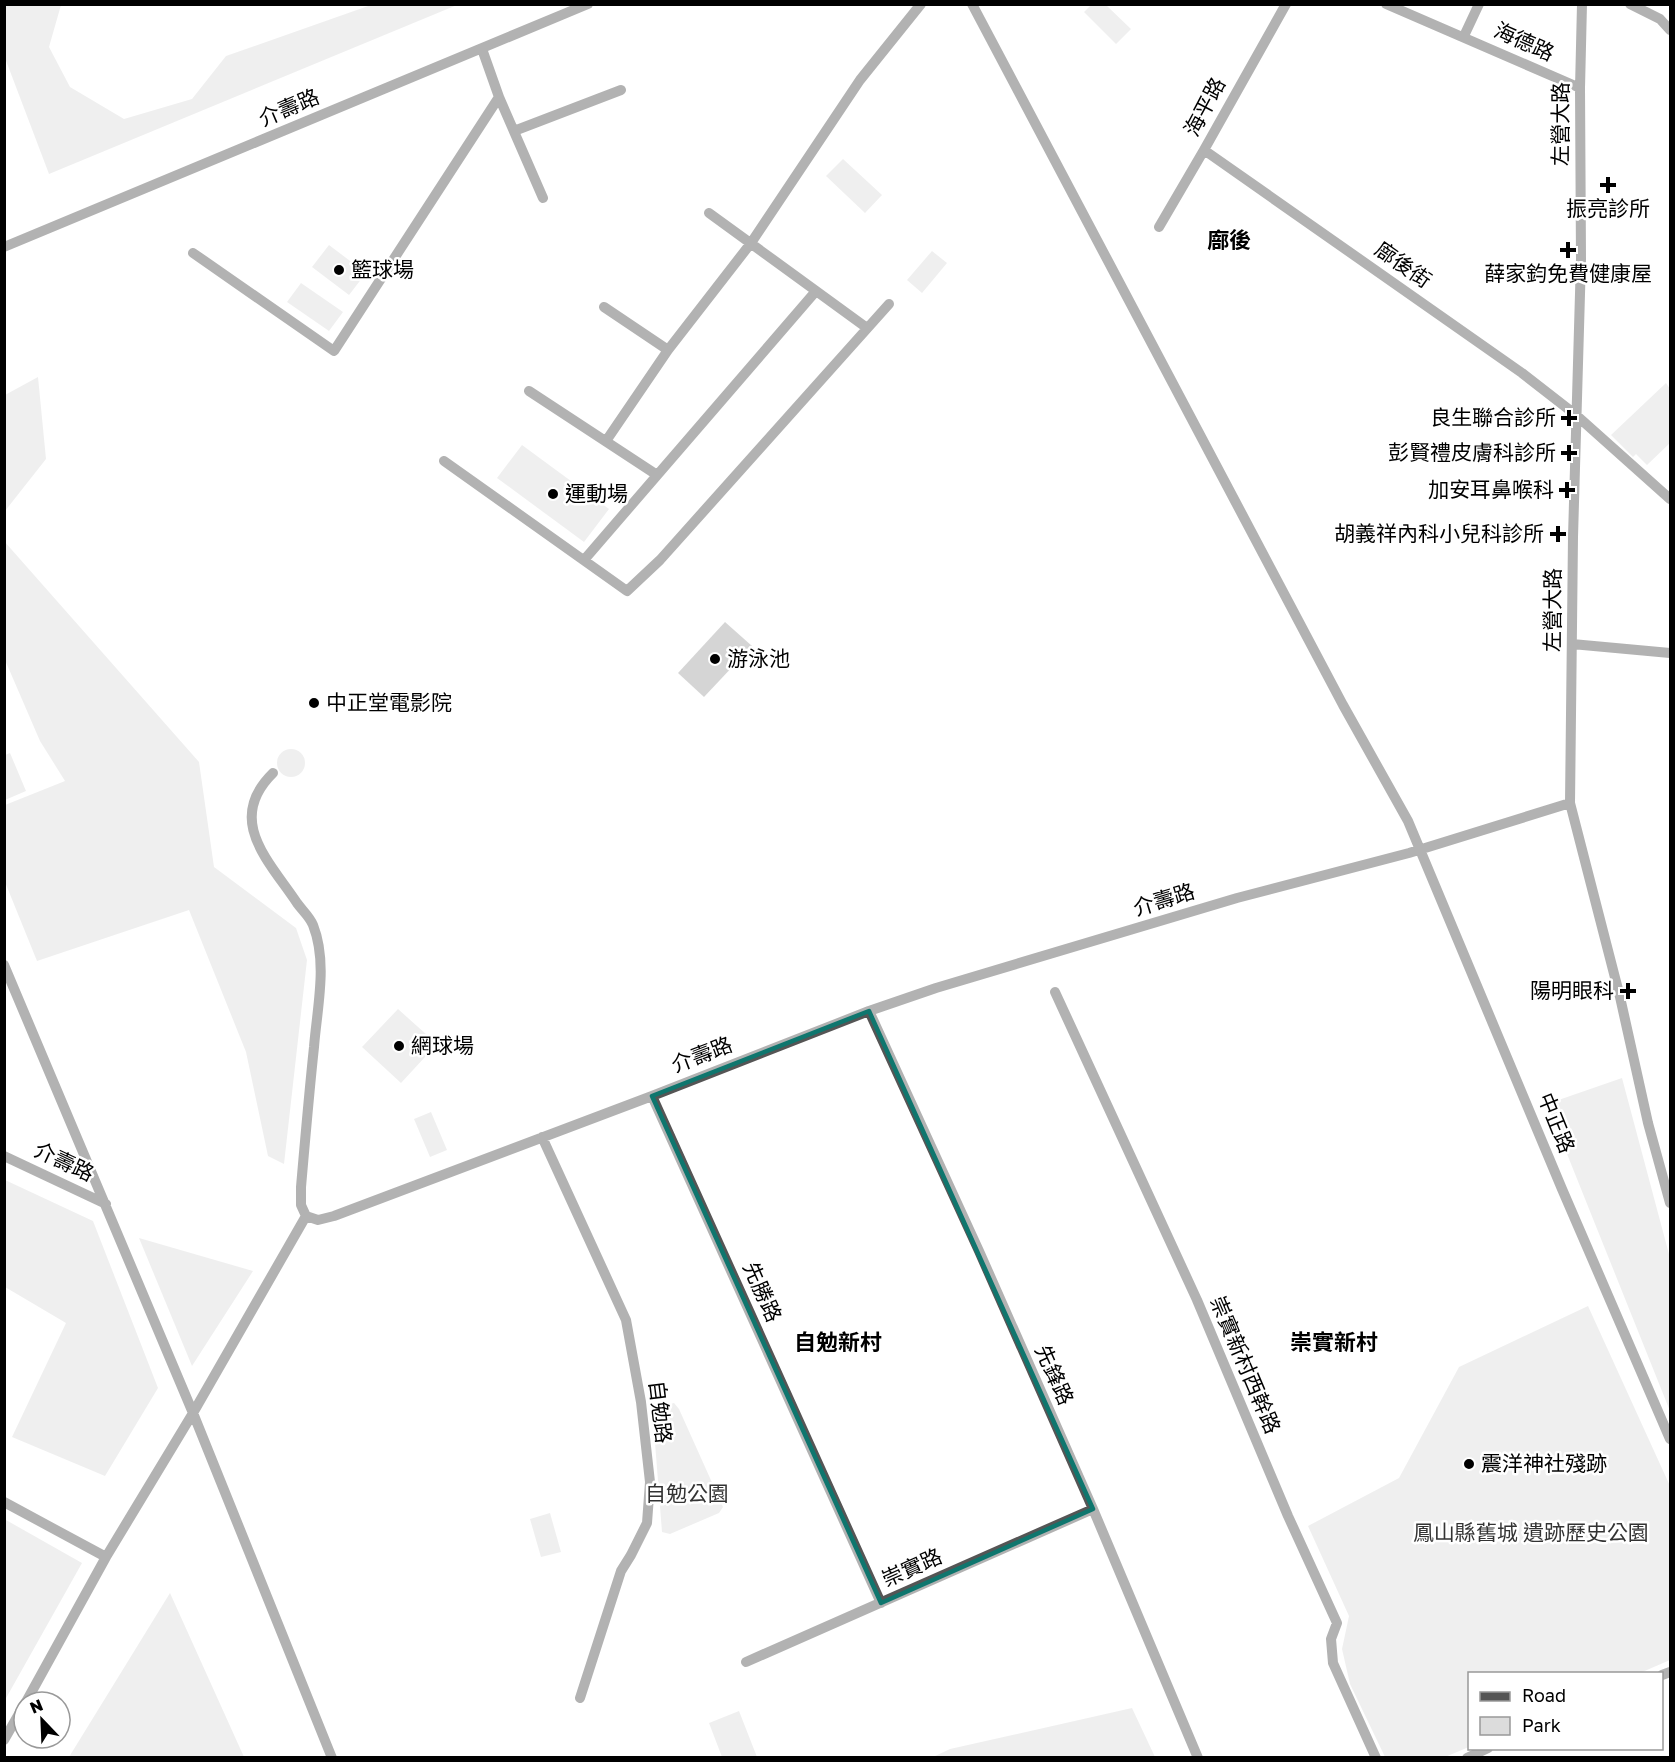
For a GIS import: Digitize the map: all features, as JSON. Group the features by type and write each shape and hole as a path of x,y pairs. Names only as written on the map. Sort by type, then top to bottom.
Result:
{"street":[{"name":"介壽路","path":"4,246 588,4"},
{"path":"606,441 668,350 750,243 860,80 921,4"},
{"name":"中正路","path":"972,4 1343,705 1422,849 1562,1189 1671,1439"},
{"name":"海平路","path":"1159,227 1286,4"},
{"name":"海德路","path":"1386,4 1580,88"},
{"path":"1464,36 1479,4"},
{"name":"左營大路","path":"1582,4 1581,259 1576,415 1570,803 1620,997 1648,1123 1671,1203"},
{"path":"1630,4 1660,19 1671,30"},
{"path":"482,49 543,198"},
{"path":"514,131 621,90"},
{"path":"193,253 334,351 500,97"},
{"name":"廍後街","path":"1204,150 1521,372 1576,415 1671,499"},
{"path":"710,213 867,328"},
{"path":"584,560 816,291"},
{"path":"444,461 627,591 660,560 889,304"},
{"path":"604,307 668,350"},
{"path":"530,391 657,475"},
{"path":"1572,644 1671,653"},
{"path":"33,1690 106,1557 193,1413 306,1216 301,1204 301,1187 321,966 312,924 262,854 255,840 251,816 255,797 261,784 273,773"},
{"name":"介壽路","path":"306,1216 318,1220 334,1216 869,1011 936,988 1237,898 1422,849 1570,803"},
{"path":"5,965 193,1413 332,1758"},
{"name":"崇實新村西幹路","path":"1055,992 1197,1300 1288,1516 1337,1623 1331,1639 1333,1663 1376,1758"},
{"name":"先鋒路","path":"869,1011 979,1251 1093,1509 1198,1758"},
{"name":"先勝路","path":"652,1096 881,1603"},
{"name":"自勉路","path":"542,1137 626,1320 641,1402 650,1482 647,1523 621,1571 580,1698"},
{"name":"介壽路","path":"4,1156 106,1204"},
{"path":"6,1505 106,1557"},
{"name":"崇實路","path":"746,1662 1093,1509"},
{"path":"4,1740 12,1726"},
{"path":"1467,1758 1486,1750"}],"highlighted area":[{"path":"869,1011 1093,1509 881,1603 652,1096"}],"green space":[{"path":"5,4 61,5 49,47 70,87 124,119 192,99 226,56 371,5 457,5 49,174 5,58"},
{"path":"1091,5 1106,5 1131,29 1116,44 1084,12"},
{"path":"843,159 882,195 865,213 826,176"},
{"name":"籃球場","path":"329,245 366,273 349,295 312,267"},
{"path":"932,251 947,263 922,293 907,280"},
{"name":"籃球場","path":"301,283 343,312 329,331 287,302"},
{"path":"38,377 46,459 5,511 5,395"},
{"path":"1666,383 1670,389 1670,443 1647,465 1636,454 1633,457 1611,435"},
{"name":"運動場","path":"522,445 609,509 584,542 497,478"},
{"path":"4,541 199,762 214,867 296,928 307,960 284,1164 268,1156 246,1052 189,910 37,961 5,882 5,805 65,781 40,741 5,660"},
{"path":"291,749 301,753 305,763 301,773 291,777 281,773 277,763 281,753"},
{"path":"10,753 26,791 5,800 5,755"},
{"name":"網球場","path":"398,1009 437,1044 401,1083 362,1047"},
{"path":"1622,1078 1670,1258 1670,1411 1547,1104"},
{"path":"431,1112 447,1150 430,1157 414,1119"},
{"path":"5,1180 93,1221 158,1388 105,1476 12,1437 66,1323 5,1287"},
{"path":"139,1238 253,1271 192,1366"},
{"name":"鳳山縣舊城 遺跡歷史公園","path":"1588,1306 1670,1486 1670,1660 1642,1672 1468,1672 1468,1747 1445,1757 1385,1757 1350,1684 1342,1649 1349,1616 1308,1526 1399,1478 1459,1367"},
{"name":"自勉公園","path":"674,1403 679,1409 723,1507 719,1513 670,1534 662,1532 653,1417 656,1408"},
{"path":"550,1513 561,1552 541,1557 530,1519"},
{"path":"6,1520 82,1563 5,1700 4,1523"},
{"path":"170,1593 244,1757 69,1757"},
{"path":"1132,1708 1155,1757 933,1757 950,1749"},
{"path":"739,1711 757,1757 722,1757 709,1723"}],"shaded area":[{"name":"游泳池","path":"725,622 752,646 704,697 678,673"}],"place":[{"name":"振亮診所","path":"1608,185"},
{"name":"薛家鈞免費健康屋","path":"1568,250"},
{"name":"籃球場","path":"339,270"},
{"name":"良生聯合診所","path":"1569,418"},
{"name":"彭賢禮皮膚科診所","path":"1569,453"},
{"name":"加安耳鼻喉科","path":"1567,490"},
{"name":"運動場","path":"553,494"},
{"name":"胡義祥內科小兒科診所","path":"1558,534"},
{"name":"游泳池","path":"715,659"},
{"name":"中正堂電影院","path":"314,703"},
{"name":"陽明眼科","path":"1628,991"},
{"name":"網球場","path":"399,1046"},
{"name":"震洋神社殘跡","path":"1469,1464"}],"district":[{"name":"廍後","path":"1229,240"},
{"name":"自勉新村","path":"838,1342"},
{"name":"崇實新村","path":"1334,1342"}]}
